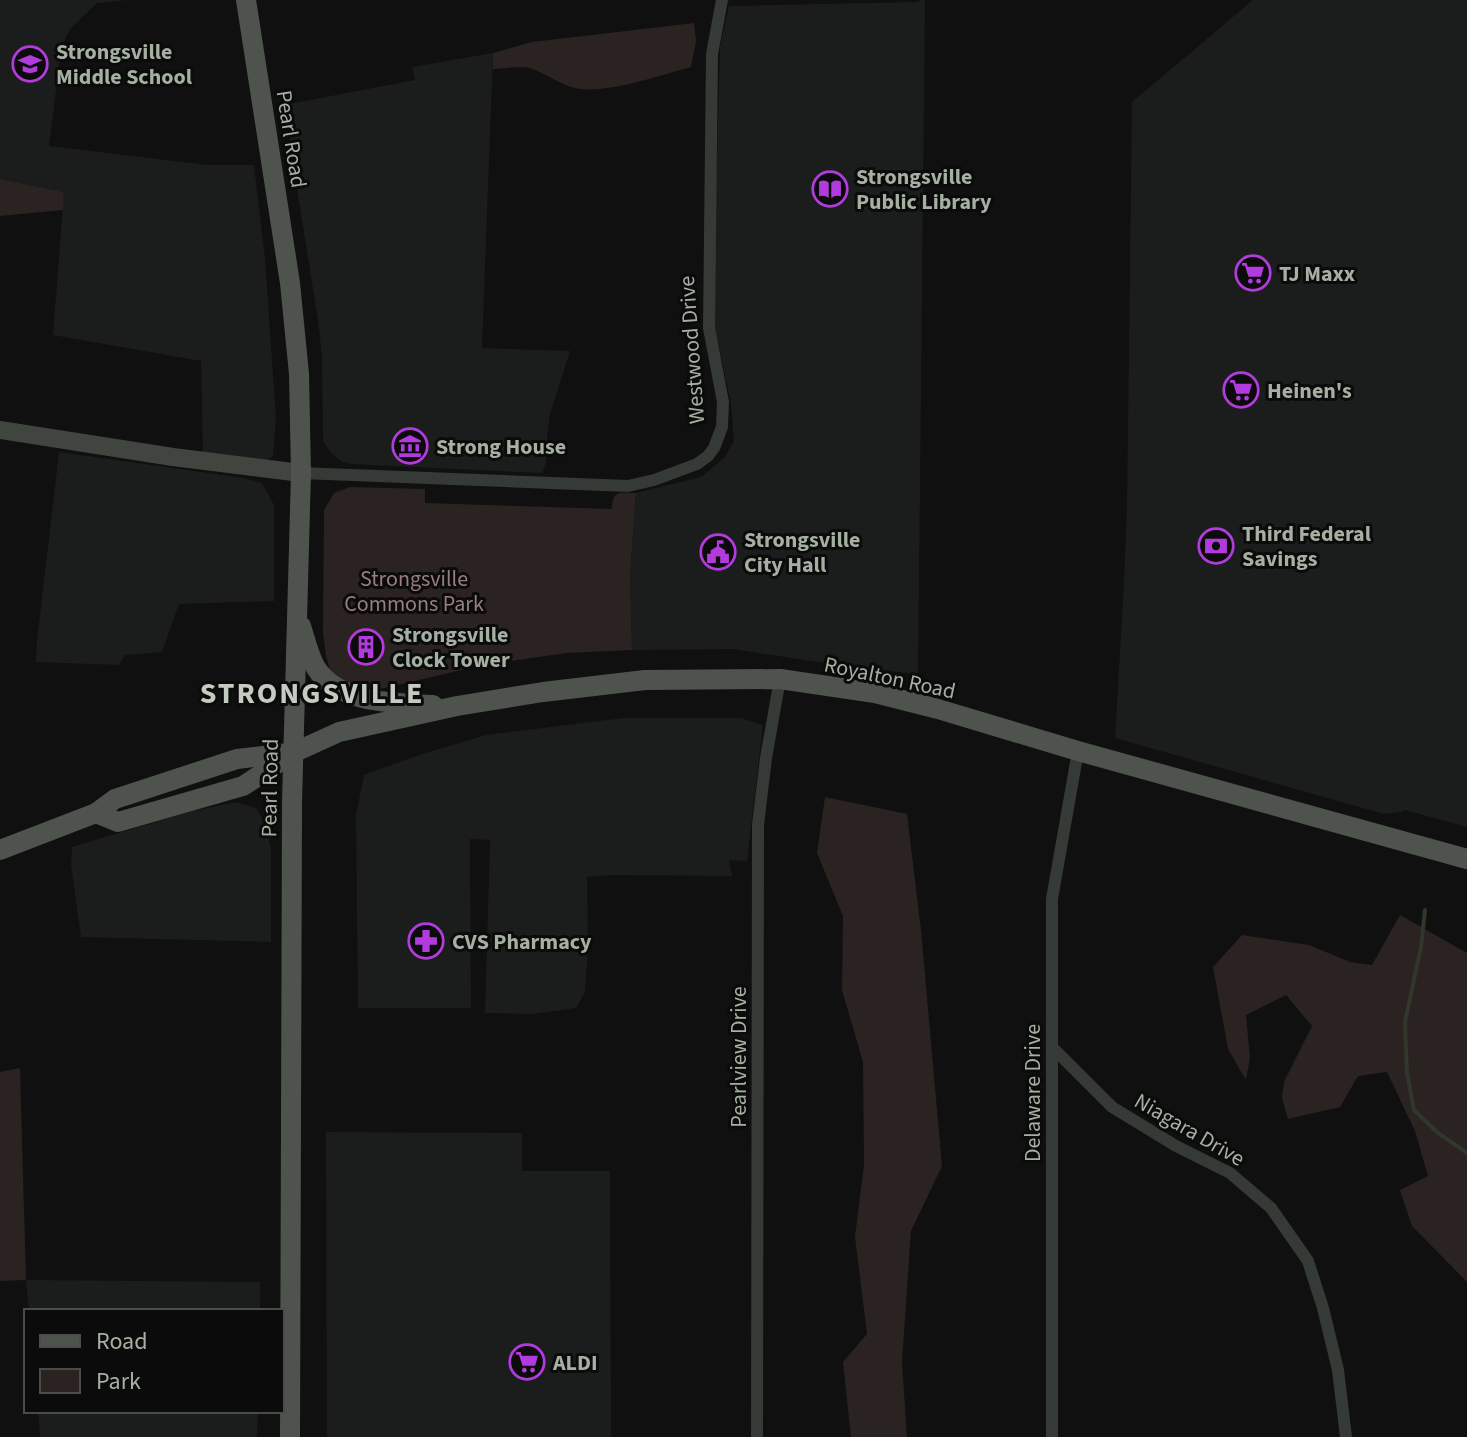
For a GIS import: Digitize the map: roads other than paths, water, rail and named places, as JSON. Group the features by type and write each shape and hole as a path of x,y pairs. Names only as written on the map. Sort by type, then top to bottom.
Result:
{"main road":[{"name":"Pearl Road","path":"246,0 290,283 299,374 301,473 293,753 290,1437"},
{"path":"297,611 316,668 343,693 408,704 457,706"},
{"name":"Royalton Road","path":"0,850 96,813 118,822 243,786 293,753 339,732 457,706 543,692 681,678 780,679 875,693 1467,859"}],"street":[{"name":"Westwood Drive","path":"0,430 301,473 628,486 697,464 708,456 719,439 723,413 709,328 712,54 722,0"},
{"name":"Pearlview Drive","path":"757,1437 758,825 780,679"},
{"name":"Delaware Drive","path":"1052,1437 1052,899 1078,751"},
{"name":"Niagara Drive","path":"1052,1047 1112,1107 1176,1146 1230,1173 1271,1208 1308,1261 1338,1370 1346,1437"}],"waterway":[{"path":"1425,910 1421,947 1405,1022 1407,1073 1414,1110 1438,1133 1467,1153"}],"place":[{"name":"Strongsville Middle School","path":"30,64"},
{"name":"Strongsville Public Library","path":"830,189"},
{"name":"TJ Maxx","path":"1253,273"},
{"name":"Heinen's","path":"1241,390"},
{"name":"Strong House","path":"410,446"},
{"name":"Third Federal Savings","path":"1216,546"},
{"name":"Strongsville City Hall","path":"718,552"},
{"name":"Strongsville Clock Tower","path":"366,647"},
{"name":"CVS Pharmacy","path":"426,941"},
{"name":"ALDI","path":"527,1362"}],"district":[{"name":"STRONGSVILLE","path":"312,693"}],"park label":[{"name":"Strongsville Commons Park","path":"414,590"}]}
